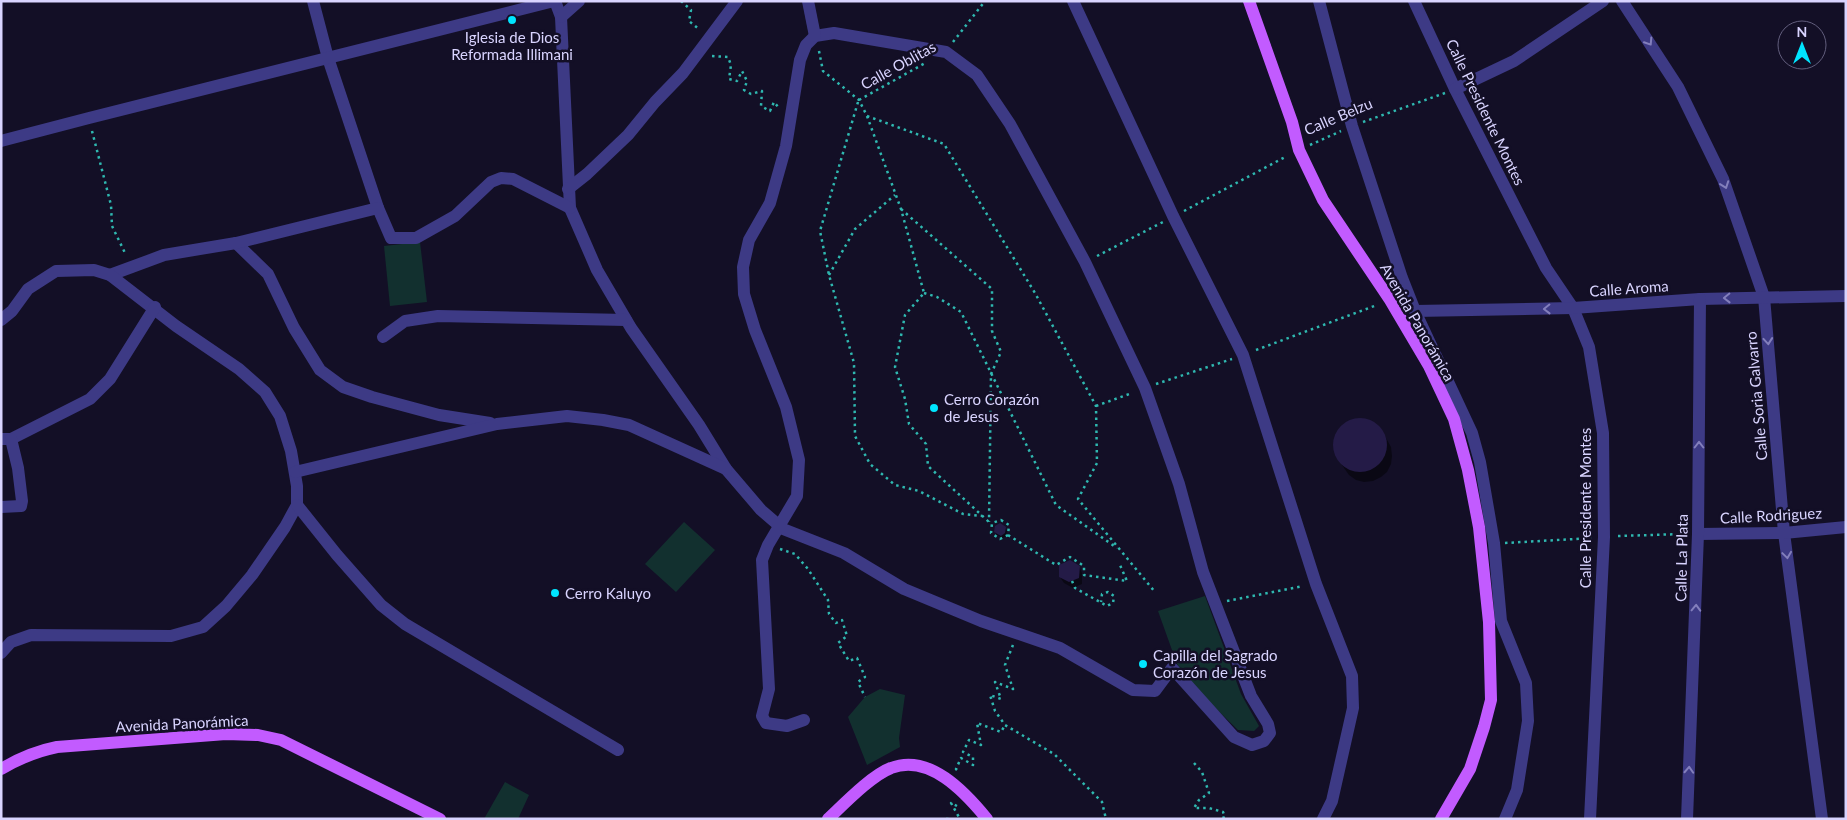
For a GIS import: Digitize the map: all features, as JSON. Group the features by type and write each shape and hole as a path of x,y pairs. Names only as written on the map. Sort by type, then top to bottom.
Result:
{"main road":[{"name":"Avenida Panorámica","path":"1249,1 1292,122 1299,150 1323,200 1390,300 1459,418 1495,622 1491,700 1487,718 1470,768 1441,819"},
{"name":"Avenida Panorámica","path":"1,769 36,751 57,746 226,734 258,736 281,740 440,819"},
{"path":"828,819 870,782 890,768 908,764 926,767 951,783 987,819"}],"street":[{"path":"313,1 328,58 378,208 392,238 416,238 455,216 491,182 501,178 513,179 570,208"},
{"path":"1,141 554,1 561,17 570,208 598,270 626,320 699,426 726,469 761,510 779,526 783,530 844,553 904,589 981,621 1060,648 1133,690 1155,691 1172,668 1234,737 1252,745 1264,741 1270,733 1268,724 1251,696 1203,572 1179,484 1145,388 1085,262 1010,124 977,75 946,52 834,33 815,36 806,45 800,60 786,146 770,203 748,240 743,267 744,294 755,330 786,407 799,460 797,496 779,526 768,545 762,560 769,689 762,716 766,723 787,726 804,720"},
{"path":"561,17 579,1"},
{"path":"568,189 587,174 628,135 708,42 737,1"},
{"path":"808,1 815,36"},
{"path":"1073,1 1173,216 1243,355 1316,584 1352,676 1353,708 1332,801 1323,819"},
{"path":"1319,1 1352,126 1414,312 1459,418 1472,433 1480,462 1494,543 1498,590 1495,622 1526,683 1528,721 1517,790 1505,819"},
{"name":"Calle Presidente Montes","path":"1414,1 1546,268 1573,308 1589,347 1604,433 1604,537 1590,819"},
{"path":"1456,89 1514,61 1603,1"},
{"name":"Calle Soria Galvarro","path":"1622,1 1678,87 1723,179 1764,297 1784,533 1822,819"},
{"path":"110,274 164,255 236,243 378,208"},
{"path":"236,243 268,274 294,328 320,370 342,387 372,398 440,415 497,424"},
{"path":"1,320 12,311 28,289 56,271 94,270 110,274 155,307 176,326 239,369 265,392 280,416 291,451 297,486 297,504 285,527 252,576 226,606 202,627 171,636 31,635 11,642 1,653"},
{"name":"Calle Aroma","path":"1414,312 1573,308 1700,299 1846,296"},
{"name":"Calle La Plata","path":"1687,819 1698,534 1700,299"},
{"path":"1,507 21,506 22,501 18,468 6,439 90,399 110,380 155,307"},
{"path":"384,337 405,320 438,316 626,320"},
{"path":"294,472 497,424 567,416 629,425 726,469"},
{"path":"297,504 381,605 405,624 618,750"},
{"name":"Calle Rodriguez","path":"1698,534 1784,533 1846,527"}],"path":[{"path":"681,1 691,10 690,21 704,33 708,42 711,43 706,54 714,57 728,57 731,65 729,79 737,81 742,71 748,81 744,90 751,94 762,91 761,106 770,111 774,102 788,122 789,130"},
{"name":"Calle Oblitas","path":"859,100 946,52 984,1"},
{"path":"815,36 823,71 859,100 867,116 901,209 924,293"},
{"name":"Calle Belzu","path":"1085,262 1299,150 1352,126 1456,89"},
{"path":"859,100 820,231 829,275 854,363 855,436 870,464 896,485 919,491 963,514 982,516"},
{"path":"867,116 944,144 1035,293 1096,406 1097,463 1078,498 1155,592"},
{"path":"89,118 111,205 112,226 132,267"},
{"path":"829,275 854,229 895,195"},
{"path":"901,209 992,289 992,331 1001,352 991,374 991,533 1000,539 1008,535"},
{"path":"924,293 937,297 961,312 1056,504 1120,550"},
{"path":"924,293 904,315 896,367 909,424 926,444 928,466 991,523"},
{"path":"1096,406 1243,355 1390,300"},
{"path":"991,523 1001,520 1009,525 1008,535"},
{"path":"1008,535 1056,565 1070,557 1084,566 1084,575 1127,581 1120,565"},
{"path":"768,545 795,554 808,569 828,600 829,614 836,623 842,620 847,636 838,643 848,661 857,658 865,677 858,682 865,697"},
{"path":"1072,581 1075,588 1107,606 1113,603 1114,596 1108,592 1102,594 1101,602"},
{"path":"1215,603 1316,584"},
{"path":"1018,633 1005,665 1013,689 995,682 1001,699 990,695 995,711 1005,725 1054,754 1102,802 1106,819"},
{"path":"951,783 961,776 956,768 960,758 973,765 973,756 963,752 969,740 981,745 977,722 1001,732 1005,725"},
{"path":"1194,763 1202,772 1208,794 1199,800 1194,808 1209,808 1223,812 1225,817 1220,819"}],"green space":[{"path":"420,242 427,302 390,306 384,246"},
{"path":"684,522 715,550 676,592 645,564"},
{"path":"1205,596 1241,694 1259,726 1254,731 1238,730 1192,685 1177,664 1158,611"},
{"path":"880,689 905,695 899,738 900,747 867,765 848,717 865,697"},
{"path":"505,782 529,795 518,819 484,819"}],"building":[{"path":"1360,418 1370,420 1379,426 1385,435 1387,445 1385,455 1379,464 1370,470 1360,472 1350,470 1341,464 1335,455 1333,445 1335,435 1341,426 1350,420"},
{"path":"1000,523 1006,527 1005,533 1001,536 994,532 995,526"},
{"path":"1070,560 1080,566 1079,578 1069,582 1059,577 1059,565"}],"place":[{"name":"Iglesia de Dios Reformada Illimani","path":"512,20"},
{"name":"Cerro Corazón de Jesus","path":"934,408"},
{"name":"Cerro Kaluyo","path":"555,593"},
{"name":"Capilla del Sagrado Corazón de Jesus","path":"1143,664"}]}
